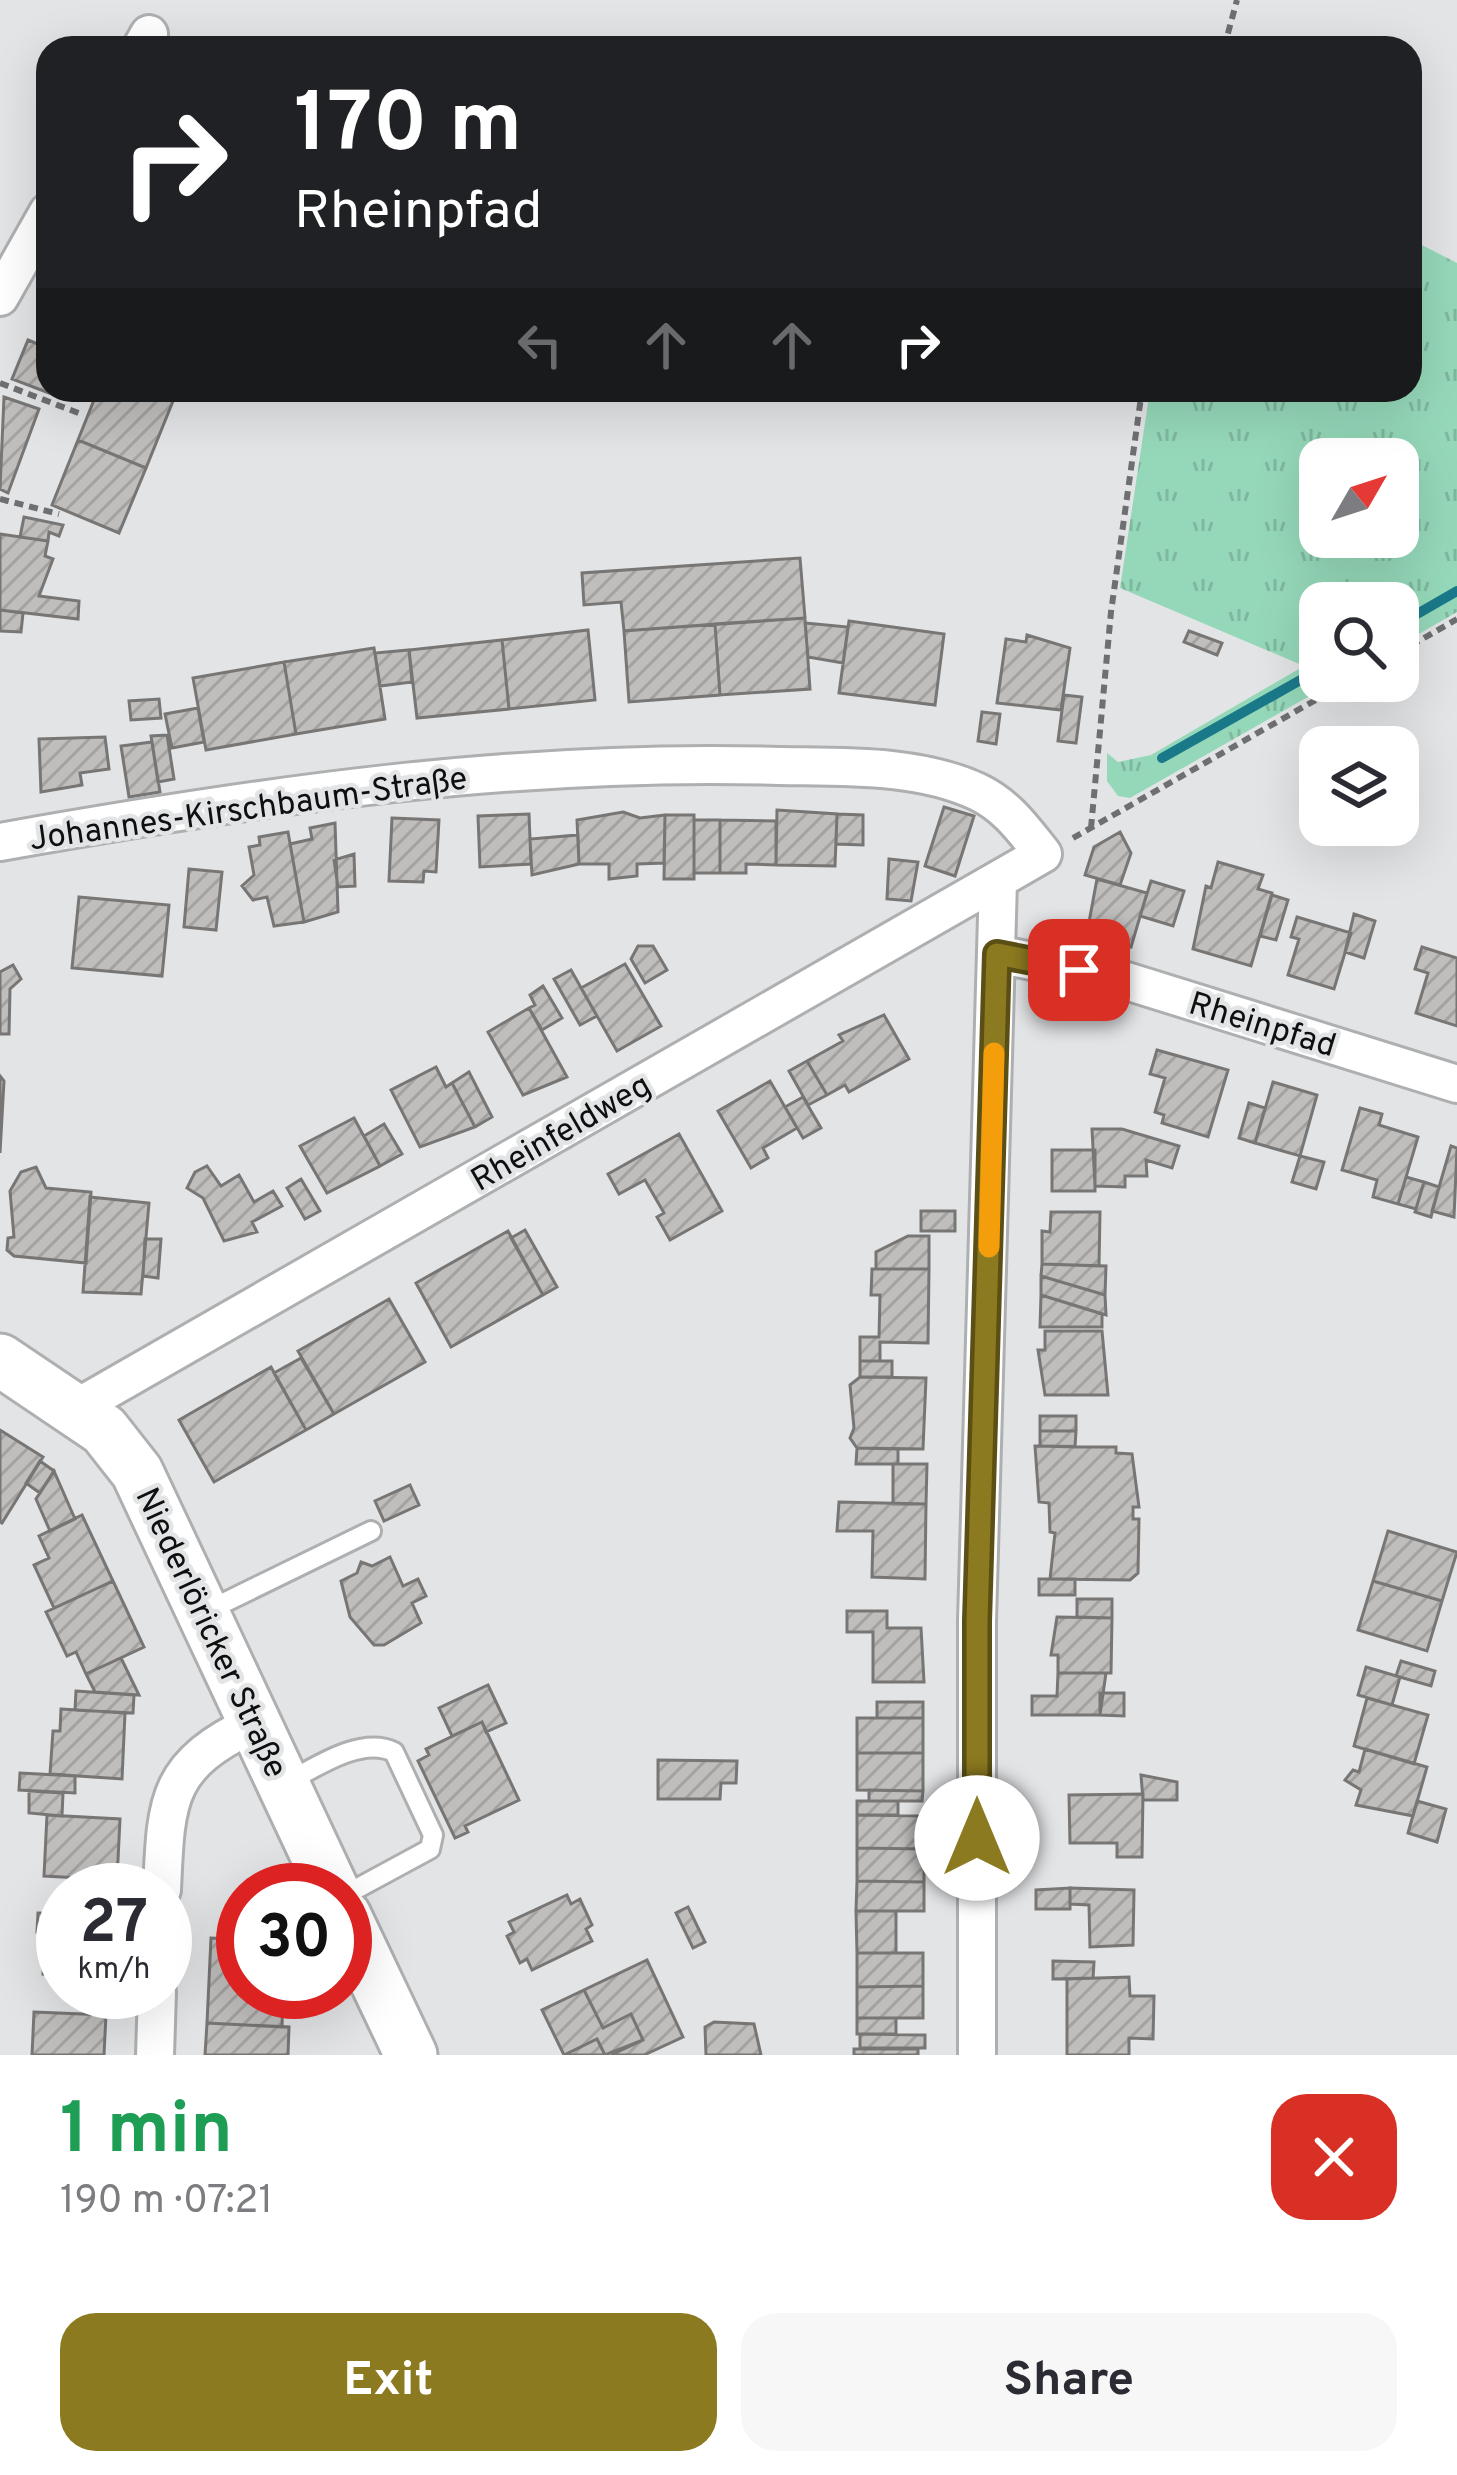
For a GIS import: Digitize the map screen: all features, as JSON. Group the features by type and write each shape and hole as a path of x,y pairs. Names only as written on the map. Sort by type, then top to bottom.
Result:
{"main road":[{"name":"Niederlöricker Straße","path":"0,1360 104,1430 137,1472 321,1863"},
{"path":"372,1973 411,2055"}],"street":[{"path":"0,297 36,233"},
{"name":"Johannes-Kirschbaum-Straße","path":"0,842 380,782 717,764 865,768 932,778 975,790 1006,808 1043,854"},
{"name":"Rheinfeldweg","path":"76,1408 1043,854"},
{"path":"977,2055 977,1621 998,881"},
{"name":"Rheinpfad","path":"997,954 1120,979 1457,1084"},
{"path":"164,1863 168,1811 187,1768 214,1742 255,1723"},
{"path":"154,2055 156,2019"}],"lane":[{"path":"205,1612 371,1532"},
{"path":"284,1784 356,1751 381,1745 394,1752 433,1835 430,1850 372,1881"}],"path":[{"path":"1227,36 1237,0"},
{"path":"0,382 36,396"},
{"path":"51,402 81,414"},
{"path":"1140,402 1111,612 1090,828 1312,702"},
{"path":"0,499 58,514"},
{"path":"1419,641 1457,619"}],"green space":[{"path":"1422,245 1457,263 1457,612 1419,634 1419,582 1299,582 1299,664 1120,588 1148,402 1422,402"},
{"path":"1299,669 1299,702 1130,798 1118,796 1107,781 1107,753 1118,762 1151,755"}],"building":[{"path":"28,340 36,343 36,388 12,379"},
{"path":"4,397 39,409 8,493 0,489"},
{"path":"93,402 173,402 146,468 78,440"},
{"path":"78,440 146,468 119,533 52,505"},
{"path":"24,517 63,525 59,536 49,532 48,541 20,537"},
{"path":"0,534 48,541 45,556 53,559 39,596 79,601 78,619 0,610"},
{"path":"800,558 805,618 624,631 621,602 584,605 582,573"},
{"path":"0,610 23,613 21,632 0,631"},
{"path":"805,618 810,689 720,695 715,624"},
{"path":"849,621 944,634 935,705 839,693"},
{"path":"805,623 848,627 843,663 808,657"},
{"path":"715,624 720,695 629,702 624,631"},
{"path":"588,630 595,700 509,709 502,640"},
{"path":"1189,631 1222,643 1217,655 1184,642"},
{"path":"1027,635 1070,648 1061,710 997,703 1006,639 1026,642"},
{"path":"502,640 509,709 417,718 409,650"},
{"path":"374,648 385,719 296,734 284,662"},
{"path":"409,650 412,682 380,686 375,653"},
{"path":"284,662 296,734 206,750 193,678"},
{"path":"1064,695 1082,697 1076,743 1058,741"},
{"path":"159,699 161,718 131,720 129,701"},
{"path":"198,708 204,742 172,748 165,714"},
{"path":"982,712 1000,714 996,744 978,741"},
{"path":"167,735 174,779 158,782 151,736"},
{"path":"105,737 109,769 80,773 82,785 41,792 39,739"},
{"path":"152,742 160,792 129,797 121,746"},
{"path":"944,807 974,816 955,876 925,866"},
{"path":"777,810 837,814 835,866 776,865"},
{"path":"623,812 640,818 665,815 664,863 637,864 637,876 609,879 609,864 579,864 577,820"},
{"path":"529,814 531,864 480,867 478,816"},
{"path":"837,814 863,815 863,845 836,844"},
{"path":"665,815 694,815 694,879 664,879"},
{"path":"392,818 439,820 436,872 424,871 423,882 389,881"},
{"path":"694,820 720,820 720,873 694,873"},
{"path":"720,820 776,821 776,865 746,864 746,873 720,873"},
{"path":"335,823 338,912 304,922 290,844 312,839 310,828"},
{"path":"288,832 304,922 274,926 267,897 253,900 242,886 254,875 249,847 260,845 259,837"},
{"path":"1120,832 1131,853 1120,885 1085,875 1094,847"},
{"path":"578,835 579,864 532,875 530,839"},
{"path":"354,854 355,886 338,887 334,860"},
{"path":"889,859 918,862 911,901 887,899"},
{"path":"1218,862 1263,875 1258,889 1272,893 1251,966 1193,949 1206,886 1211,888"},
{"path":"189,869 222,872 216,930 184,927"},
{"path":"1097,879 1147,893 1131,947 1087,933"},
{"path":"1151,881 1184,891 1173,926 1140,916"},
{"path":"1272,895 1288,900 1276,940 1260,936"},
{"path":"79,897 169,905 162,976 72,968"},
{"path":"1354,914 1375,921 1364,958 1345,952"},
{"path":"1297,917 1351,933 1334,989 1288,975 1299,939 1291,937"},
{"path":"638,946 653,946 667,970 645,983 631,959"},
{"path":"1422,947 1457,958 1457,1026 1416,1013 1428,973 1415,969"},
{"path":"625,964 661,1026 617,1051 581,988"},
{"path":"13,965 21,979 10,989 9,1034 0,1034 0,972"},
{"path":"571,970 597,1016 580,1025 554,979"},
{"path":"543,986 562,1018 542,1030 529,1008 535,1005 530,995"},
{"path":"529,1008 567,1077 523,1095 488,1032"},
{"path":"884,1015 909,1059 849,1092 845,1085 827,1095 807,1061 843,1041 839,1035"},
{"path":"1157,1050 1228,1070 1208,1137 1162,1123 1164,1115 1155,1112 1165,1078 1150,1074"},
{"path":"807,1061 827,1095 808,1105 789,1071"},
{"path":"436,1067 446,1087 452,1083 475,1127 420,1147 391,1090"},
{"path":"469,1072 492,1117 475,1127 452,1083"},
{"path":"0,1076 4,1081 0,1153"},
{"path":"770,1081 797,1128 763,1148 768,1158 751,1168 718,1111"},
{"path":"1273,1082 1317,1095 1300,1156 1255,1143"},
{"path":"803,1097 821,1128 803,1138 785,1107"},
{"path":"1249,1103 1265,1108 1255,1143 1239,1138"},
{"path":"1360,1108 1382,1114 1379,1125 1418,1137 1398,1204 1373,1197 1377,1180 1342,1170"},
{"path":"354,1118 380,1166 327,1193 300,1146"},
{"path":"384,1124 402,1154 380,1166 364,1136"},
{"path":"1092,1129 1122,1129 1179,1146 1172,1168 1146,1160 1147,1176 1125,1176 1125,1187 1095,1186"},
{"path":"679,1134 722,1211 670,1240 657,1217 664,1213 645,1180 619,1194 608,1174"},
{"path":"1451,1146 1457,1148 1454,1217 1432,1211"},
{"path":"1052,1150 1095,1150 1095,1191 1052,1191"},
{"path":"1300,1156 1324,1162 1316,1189 1292,1182"},
{"path":"207,1166 221,1186 239,1175 254,1202 273,1191 282,1206 252,1222 257,1232 224,1241 203,1198 187,1188 195,1172"},
{"path":"36,1167 46,1188 91,1192 86,1263 14,1256 7,1250 8,1238 14,1237 10,1191 21,1172"},
{"path":"1406,1177 1424,1182 1416,1209 1398,1204"},
{"path":"301,1179 320,1211 305,1219 287,1188"},
{"path":"1424,1182 1439,1187 1431,1217 1415,1212"},
{"path":"90,1197 149,1203 141,1294 83,1292"},
{"path":"921,1211 955,1211 955,1231 921,1231"},
{"path":"1051,1212 1100,1212 1099,1266 1042,1264 1042,1231 1050,1232"},
{"path":"525,1230 557,1287 543,1295 511,1238"},
{"path":"508,1231 543,1295 451,1347 416,1283"},
{"path":"908,1236 929,1236 929,1269 876,1269 876,1252"},
{"path":"145,1239 161,1239 158,1278 143,1276"},
{"path":"1042,1264 1106,1266 1105,1295 1041,1276"},
{"path":"872,1269 929,1269 928,1343 880,1342 880,1361 860,1361 860,1337 879,1337 880,1295 871,1295"},
{"path":"1041,1276 1105,1295 1106,1315 1041,1295"},
{"path":"1041,1295 1102,1314 1102,1327 1040,1327"},
{"path":"389,1299 425,1362 334,1414 298,1351"},
{"path":"1045,1331 1102,1331 1108,1395 1045,1395 1038,1350 1045,1350"},
{"path":"301,1358 334,1414 306,1430 274,1373"},
{"path":"860,1361 892,1361 892,1377 860,1377"},
{"path":"271,1367 306,1430 214,1482 179,1420"},
{"path":"860,1377 926,1378 923,1449 857,1448 850,1438 854,1428 850,1385"},
{"path":"1040,1416 1076,1416 1076,1431 1040,1431"},
{"path":"0,1430 43,1457 2,1523 0,1522"},
{"path":"1040,1431 1076,1431 1075,1447 1040,1446"},
{"path":"1035,1446 1116,1447 1116,1453 1132,1454 1139,1507 1133,1507 1133,1519 1139,1519 1138,1573 1130,1580 1050,1579 1055,1533 1050,1532 1049,1503 1039,1502"},
{"path":"857,1448 898,1449 898,1464 856,1464"},
{"path":"40,1461 54,1471 40,1493 26,1483"},
{"path":"893,1464 927,1464 926,1504 893,1504"},
{"path":"54,1471 75,1519 50,1531 36,1499"},
{"path":"410,1485 419,1505 384,1521 375,1501"},
{"path":"839,1502 926,1504 925,1579 872,1577 873,1531 837,1531"},
{"path":"82,1515 113,1581 54,1608 34,1565 49,1558 39,1536"},
{"path":"1388,1531 1457,1552 1442,1601 1373,1581"},
{"path":"390,1557 403,1586 418,1579 426,1596 412,1603 421,1623 384,1645 374,1645 350,1617 341,1581 357,1573 361,1562 372,1566"},
{"path":"1039,1579 1075,1579 1075,1595 1039,1595"},
{"path":"113,1581 144,1647 86,1674 76,1652 67,1656 46,1612"},
{"path":"1373,1581 1442,1601 1427,1651 1358,1630"},
{"path":"1077,1599 1112,1599 1112,1618 1077,1617"},
{"path":"847,1611 887,1611 887,1628 921,1628 924,1682 873,1682 873,1632 847,1632"},
{"path":"1057,1617 1112,1618 1111,1673 1058,1673 1058,1655 1051,1655"},
{"path":"121,1658 139,1695 95,1692 86,1674"},
{"path":"1401,1661 1435,1671 1431,1686 1396,1676"},
{"path":"1366,1667 1400,1677 1392,1705 1358,1695"},
{"path":"1058,1673 1106,1673 1100,1715 1032,1715 1032,1696 1057,1696"},
{"path":"488,1685 506,1723 486,1732 482,1722 452,1736 439,1708"},
{"path":"76,1691 134,1695 133,1713 75,1710"},
{"path":"1100,1693 1124,1693 1124,1716 1100,1715"},
{"path":"1367,1698 1428,1715 1414,1764 1354,1746"},
{"path":"877,1702 923,1702 923,1718 877,1718"},
{"path":"61,1709 125,1713 122,1779 50,1774 53,1731 60,1731"},
{"path":"857,1718 923,1718 923,1753 857,1753"},
{"path":"482,1722 519,1800 465,1826 468,1832 455,1838 418,1761 429,1755 426,1749"},
{"path":"1365,1749 1427,1767 1413,1816 1356,1805 1361,1790 1345,1780 1353,1770 1359,1772"},
{"path":"857,1753 923,1753 923,1791 857,1790"},
{"path":"658,1760 737,1761 736,1783 721,1783 720,1799 658,1799"},
{"path":"20,1773 75,1776 75,1793 19,1790"},
{"path":"1141,1775 1177,1782 1177,1800 1143,1800"},
{"path":"869,1790 923,1791 922,1801 869,1801"},
{"path":"29,1791 63,1793 62,1816 29,1813"},
{"path":"1143,1794 1142,1857 1117,1857 1117,1843 1070,1843 1069,1795"},
{"path":"857,1801 898,1801 898,1815 857,1815"},
{"path":"1417,1801 1446,1809 1437,1842 1408,1833"},
{"path":"47,1815 120,1819 118,1863 45,1863"},
{"path":"857,1815 925,1816 924,1849 857,1848"},
{"path":"857,1848 924,1849 924,1882 857,1881"},
{"path":"857,1881 924,1882 924,1911 856,1911"},
{"path":"1070,1888 1134,1890 1133,1945 1090,1947 1089,1905 1070,1904"},
{"path":"1070,1888 1070,1909 1036,1909 1036,1890"},
{"path":"567,1895 571,1904 580,1899 592,1925 586,1929 592,1941 532,1970 527,1959 520,1963 507,1936 514,1932 509,1922"},
{"path":"688,1907 705,1942 693,1948 676,1913"},
{"path":"856,1911 896,1911 896,1953 857,1953"},
{"path":"211,1938 216,1938 216,2019 282,2019 282,2027 207,2023"},
{"path":"857,1953 923,1953 923,1986 857,1987"},
{"path":"647,1960 683,2037 644,2055 611,2055 643,2040 631,2014 603,2028 584,1990"},
{"path":"1053,1961 1094,1962 1093,1978 1053,1979"},
{"path":"1129,1977 1130,1996 1154,1996 1153,2039 1129,2038 1129,2055 1067,2055 1067,1979"},
{"path":"923,1986 923,2018 857,2018 857,1987"},
{"path":"584,1990 603,2028 631,2014 643,2040 605,2055 597,2039 564,2055 542,2010"},
{"path":"34,2012 36,2019 106,2019 104,2055 32,2055"},
{"path":"857,2018 896,2018 896,2034 857,2034"},
{"path":"714,2022 754,2024 761,2055 706,2055 705,2027"},
{"path":"207,2023 289,2027 288,2055 205,2055"},
{"path":"860,2034 925,2035 925,2048 860,2048"},
{"path":"597,2039 605,2055 564,2055"},
{"path":"854,2049 918,2049 918,2055 854,2055"}],"waterway":[{"path":"1419,613 1457,591"},
{"path":"1162,758 1299,681"}],"slow traffic":[{"path":"989,1247 994,1053"}],"route":[{"path":"977,1838 977,1621 997,954 1079,970"}]}
